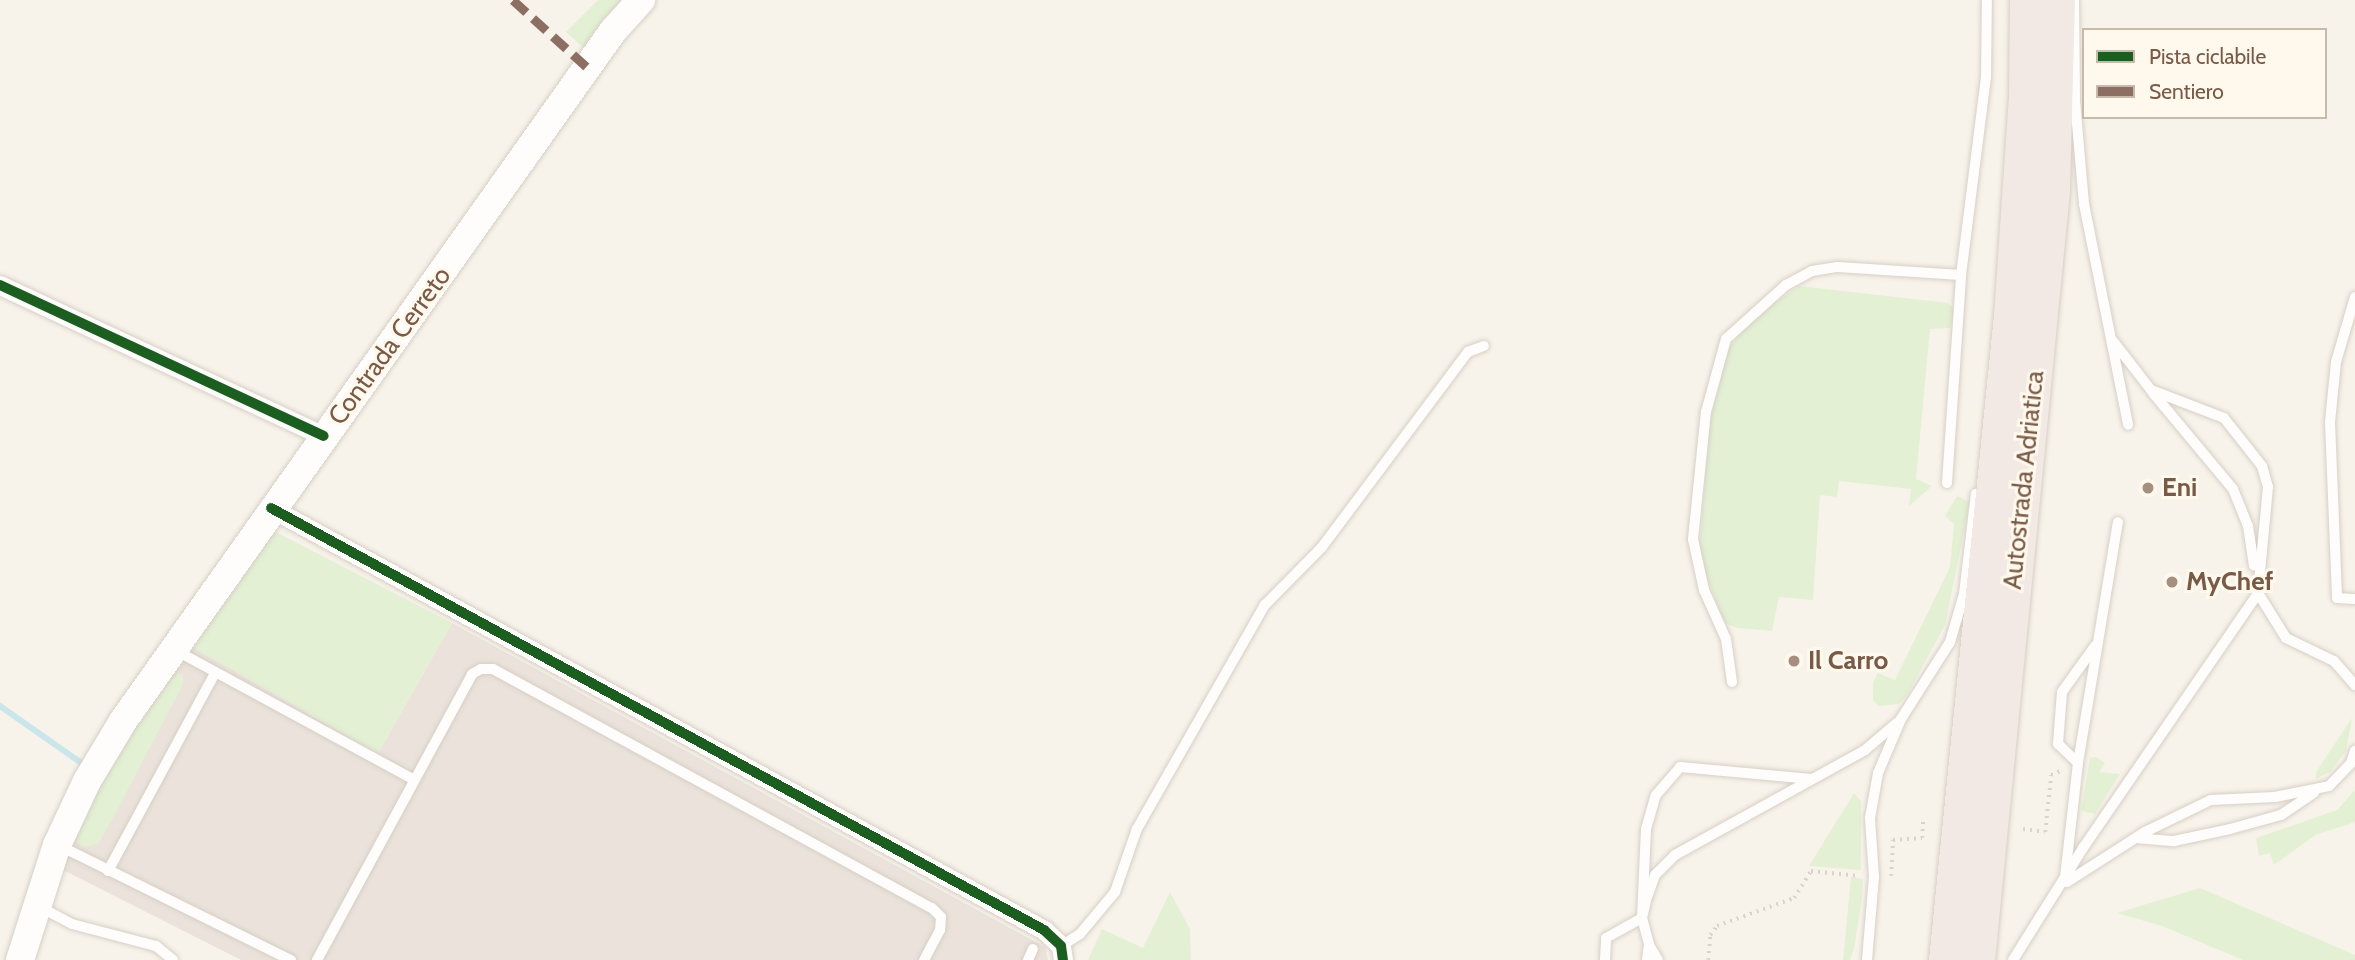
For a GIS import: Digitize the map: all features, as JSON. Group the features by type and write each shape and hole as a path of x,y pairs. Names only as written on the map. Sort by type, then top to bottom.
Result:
{"highway":[{"name":"Autostrada Adriatica","path":"1947,960 1996,418 2023,170 2028,0"},
{"name":"Autostrada Adriatica","path":"1976,960 2050,202 2056,0"}],"main road":[{"name":"Contrada Cerreto","path":"20,960 57,845 87,781 172,649 271,508 392,347 613,31 641,0"}],"street":[{"path":"0,285 324,436"},
{"path":"271,508 1044,930 1063,953"}],"lane":[{"path":"1947,482 1961,275 1986,77 1987,0"},
{"path":"2074,0 2075,101 2084,204 2128,425"},
{"path":"1732,681 1726,639 1704,590 1693,539 1706,412 1726,339 1776,293 1812,271 1838,267 1961,275"},
{"path":"2355,297 2336,362 2330,422 2337,598 2355,599"},
{"path":"2113,341 2233,489 2248,526 2258,593 2286,638 2334,661 2355,685"},
{"path":"1063,953 1115,892 1137,830 1265,605 1322,547 1468,352 1485,346"},
{"path":"2151,390 2224,418 2262,466 2268,487 2256,580"},
{"path":"1867,960 1874,877 1870,818 1876,784 1901,719 1940,662 1958,619 1977,485"},
{"path":"2064,884 2078,763 2118,522"},
{"path":"2013,960 2064,884 2083,848 2258,593"},
{"path":"2078,763 2058,744 2062,692 2097,643"},
{"path":"172,649 414,780"},
{"path":"317,960 472,674 493,669 932,908 941,917 940,930 924,960"},
{"path":"108,871 215,673"},
{"path":"1605,960 1606,938 1642,918 1655,875 1675,855 1865,750 1901,719"},
{"path":"2135,838 2174,841 2281,815 2339,779 2355,751"},
{"path":"1658,960 1649,944 1642,918 1646,829 1656,795 1680,767 1812,779"},
{"path":"2064,884 2135,838 2211,800 2318,790"},
{"path":"57,845 291,960"},
{"path":"37,905 72,924 156,946 173,960"},
{"path":"1647,960 1649,944"},
{"path":"1028,960 1033,949"}],"path":[{"path":"2023,829 2045,832 2051,775 2078,763"},
{"path":"1708,960 1710,935 1717,926 1794,898 1811,871 1891,876 1893,840 1922,838 1923,819"}],"shaded area":[{"path":"452,623 1045,947 1048,960 241,960 61,869 75,830 189,645 378,753"}],"green space":[{"path":"598,0 629,0 589,53 566,32"},
{"path":"1799,286 1948,303 1955,309 1950,328 1930,329 1916,479 1932,486 1909,506 1911,489 1839,481 1837,497 1820,495 1813,600 1779,597 1772,631 1737,628 1725,623 1699,557 1710,420 1729,347 1757,315"},
{"path":"1957,496 1970,502 1945,625 1907,695 1899,704 1879,706 1873,700 1873,682 1878,673 1895,680 1950,567 1954,524 1945,516"},
{"path":"276,532 452,623 378,753 189,645 264,538"},
{"path":"177,673 183,675 183,684 113,818 98,844 83,847 77,842 78,833 108,769 142,714"},
{"path":"2352,718 2346,751 2331,771 2316,779 2316,772"},
{"path":"2096,757 2105,763 2099,772 2120,774 2095,814 2081,811 2090,758"},
{"path":"2355,790 2355,822 2315,835 2274,865 2270,853 2259,856 2256,838 2337,810"},
{"path":"1854,793 1861,801 1861,870 1809,866"},
{"path":"1851,877 1863,879 1862,899 1854,949 1850,960 1843,960"},
{"path":"2200,888 2355,955 2355,960 2243,960 2162,926 2117,913"},
{"path":"1170,892 1190,929 1191,960 1088,960 1102,929 1143,948"}],"waterway":[{"path":"0,706 80,762"}],"marked path":[{"path":"513,0 587,67"}],"cycle path":[{"path":"0,285 324,436"},
{"path":"271,508 1044,930 1061,946 1063,960"}],"place":[{"name":"Eni","path":"2148,488"},
{"name":"MyChef","path":"2172,582"},
{"name":"Il Carro","path":"1794,661"}]}
